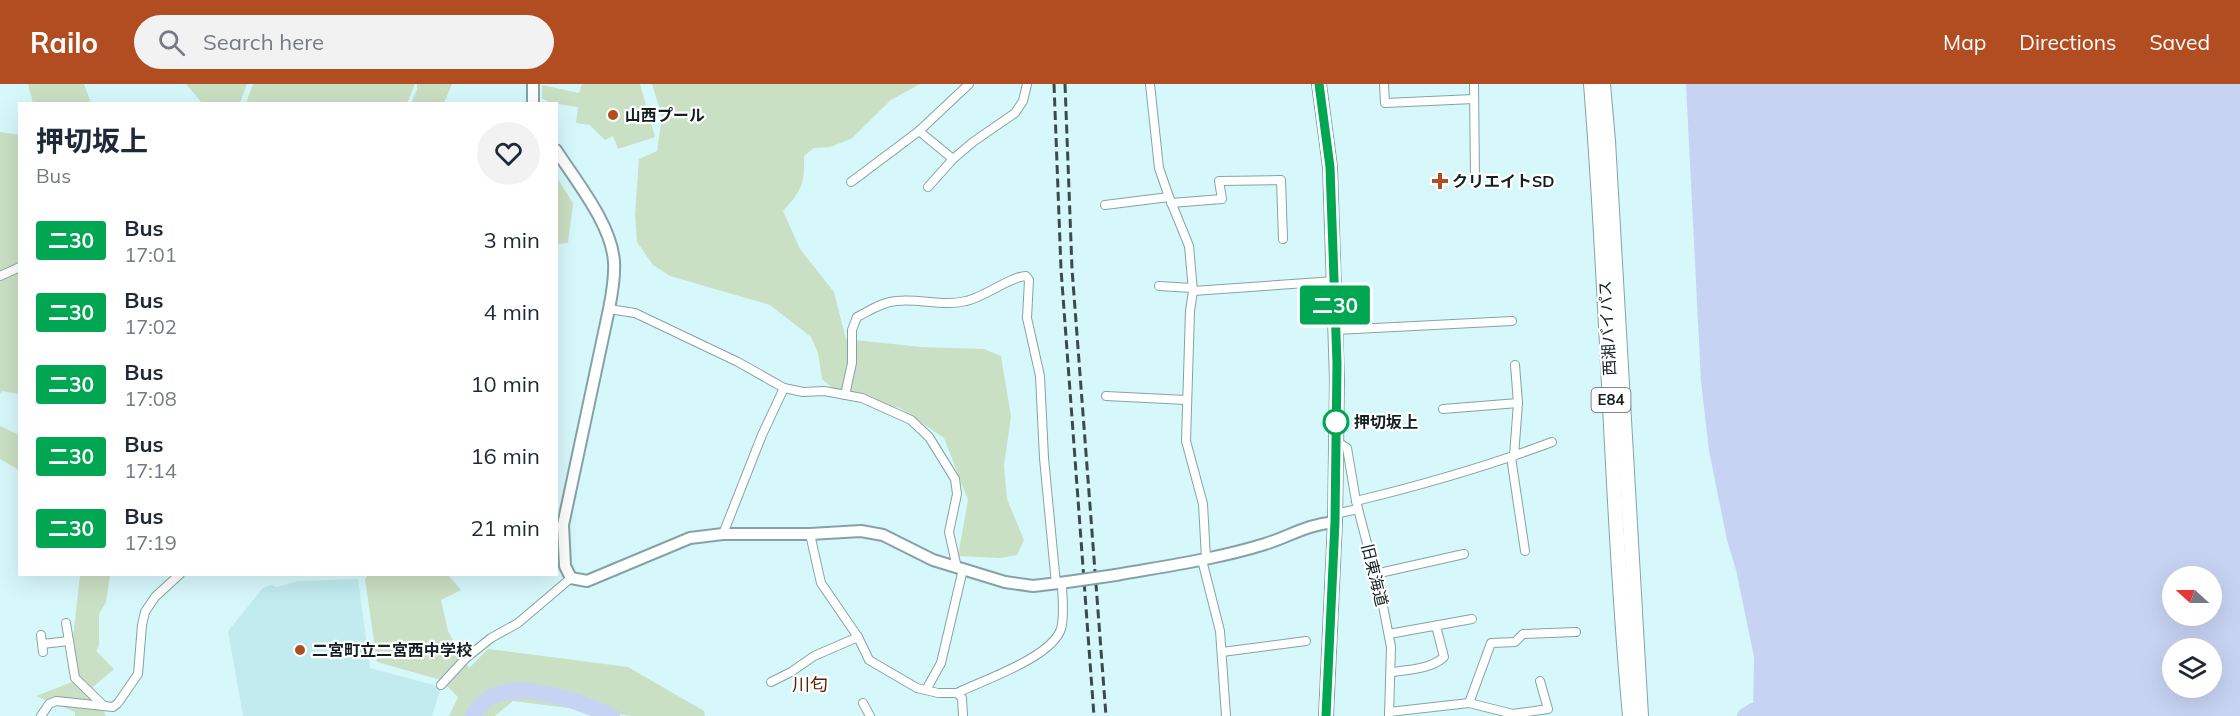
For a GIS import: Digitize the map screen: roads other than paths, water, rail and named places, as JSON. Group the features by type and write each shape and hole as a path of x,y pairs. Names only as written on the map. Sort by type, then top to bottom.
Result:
{"highway":[{"path":"1318,84 1330,167 1336,330 1335,518 1326,716"},
{"name":"西湘バイパス","path":"1591,84 1630,716"},
{"name":"西湘バイパス","path":"1603,84 1641,716"}],"street":[{"path":"533,84 533,102"},
{"path":"851,182 919,131 969,84"},
{"path":"928,187 953,159 1015,113 1023,101 1028,84"},
{"path":"1150,84 1160,168 1188,246 1192,289 1185,441 1203,504 1204,559 1220,631 1226,716"},
{"path":"1384,84 1385,103 1474,99"},
{"path":"1474,84 1475,178"},
{"path":"919,131 953,159"},
{"path":"558,153 600,219 615,261 609,309 560,525 565,566 571,578"},
{"path":"1105,205 1222,199 1219,181 1281,180 1283,239"},
{"path":"0,276 18,268"},
{"path":"810,534 821,583 858,637 869,660 917,688 938,693 957,693 1015,668 1055,640 1061,628 1062,583 1044,458 1040,376 1027,318 1029,279 1026,276 1018,276 990,292 967,301 946,305 921,301 894,301 857,317 852,330 852,363 845,395"},
{"path":"1159,286 1192,289 1335,280"},
{"path":"609,309 635,314 738,362 784,388 803,392 824,391 862,398 911,420 929,437 955,479 957,494 949,532 960,569 942,663 926,690"},
{"path":"1336,330 1512,321"},
{"path":"1515,365 1518,403 1512,457 1525,551"},
{"path":"723,534 762,435 784,388"},
{"path":"1106,396 1186,400"},
{"path":"1443,409 1518,403"},
{"name":"旧東海道","path":"1336,441 1347,448 1357,505 1389,634 1392,672 1389,714"},
{"path":"571,578 587,581 690,538 723,534 810,534 861,531 883,535 933,560 1005,582 1033,586 1062,583 1204,559 1265,544 1307,526 1335,518 1357,505 1512,457 1552,442"},
{"path":"1375,574 1464,554"},
{"path":"41,716 49,704 56,701 113,707 117,703 134,681 139,666 145,612 155,597 178,576"},
{"path":"441,685 466,658 491,638 518,623 571,578"},
{"path":"1389,634 1472,619"},
{"path":"66,623 75,678 104,706"},
{"path":"1392,672 1418,669 1439,662 1444,657 1436,626"},
{"path":"1469,703 1491,643 1515,642 1523,634 1576,632"},
{"path":"41,635 43,648 69,641"},
{"path":"771,682 814,656 858,637"},
{"path":"1222,652 1306,641"},
{"path":"1389,714 1469,703 1513,714 1548,710 1540,681"},
{"path":"957,693 962,698 963,716"},
{"path":"863,703 870,716"}],"waterway":[{"path":"473,716 485,702 500,694 518,691 558,696 612,716"},
{"path":"1745,716 1753,711"}],"railway":[{"path":"1054,84 1061,269 1094,716"},
{"path":"1065,84 1072,269 1106,716"}],"place":[{"name":"山西プール","path":"613,115"},
{"name":"クリエイトSD","path":"1440,181"},
{"name":"押切坂上","path":"1336,422"},
{"name":"二宮町立二宮西中学校","path":"300,650"}],"district":[{"name":"川匂","path":"810,685"}]}
